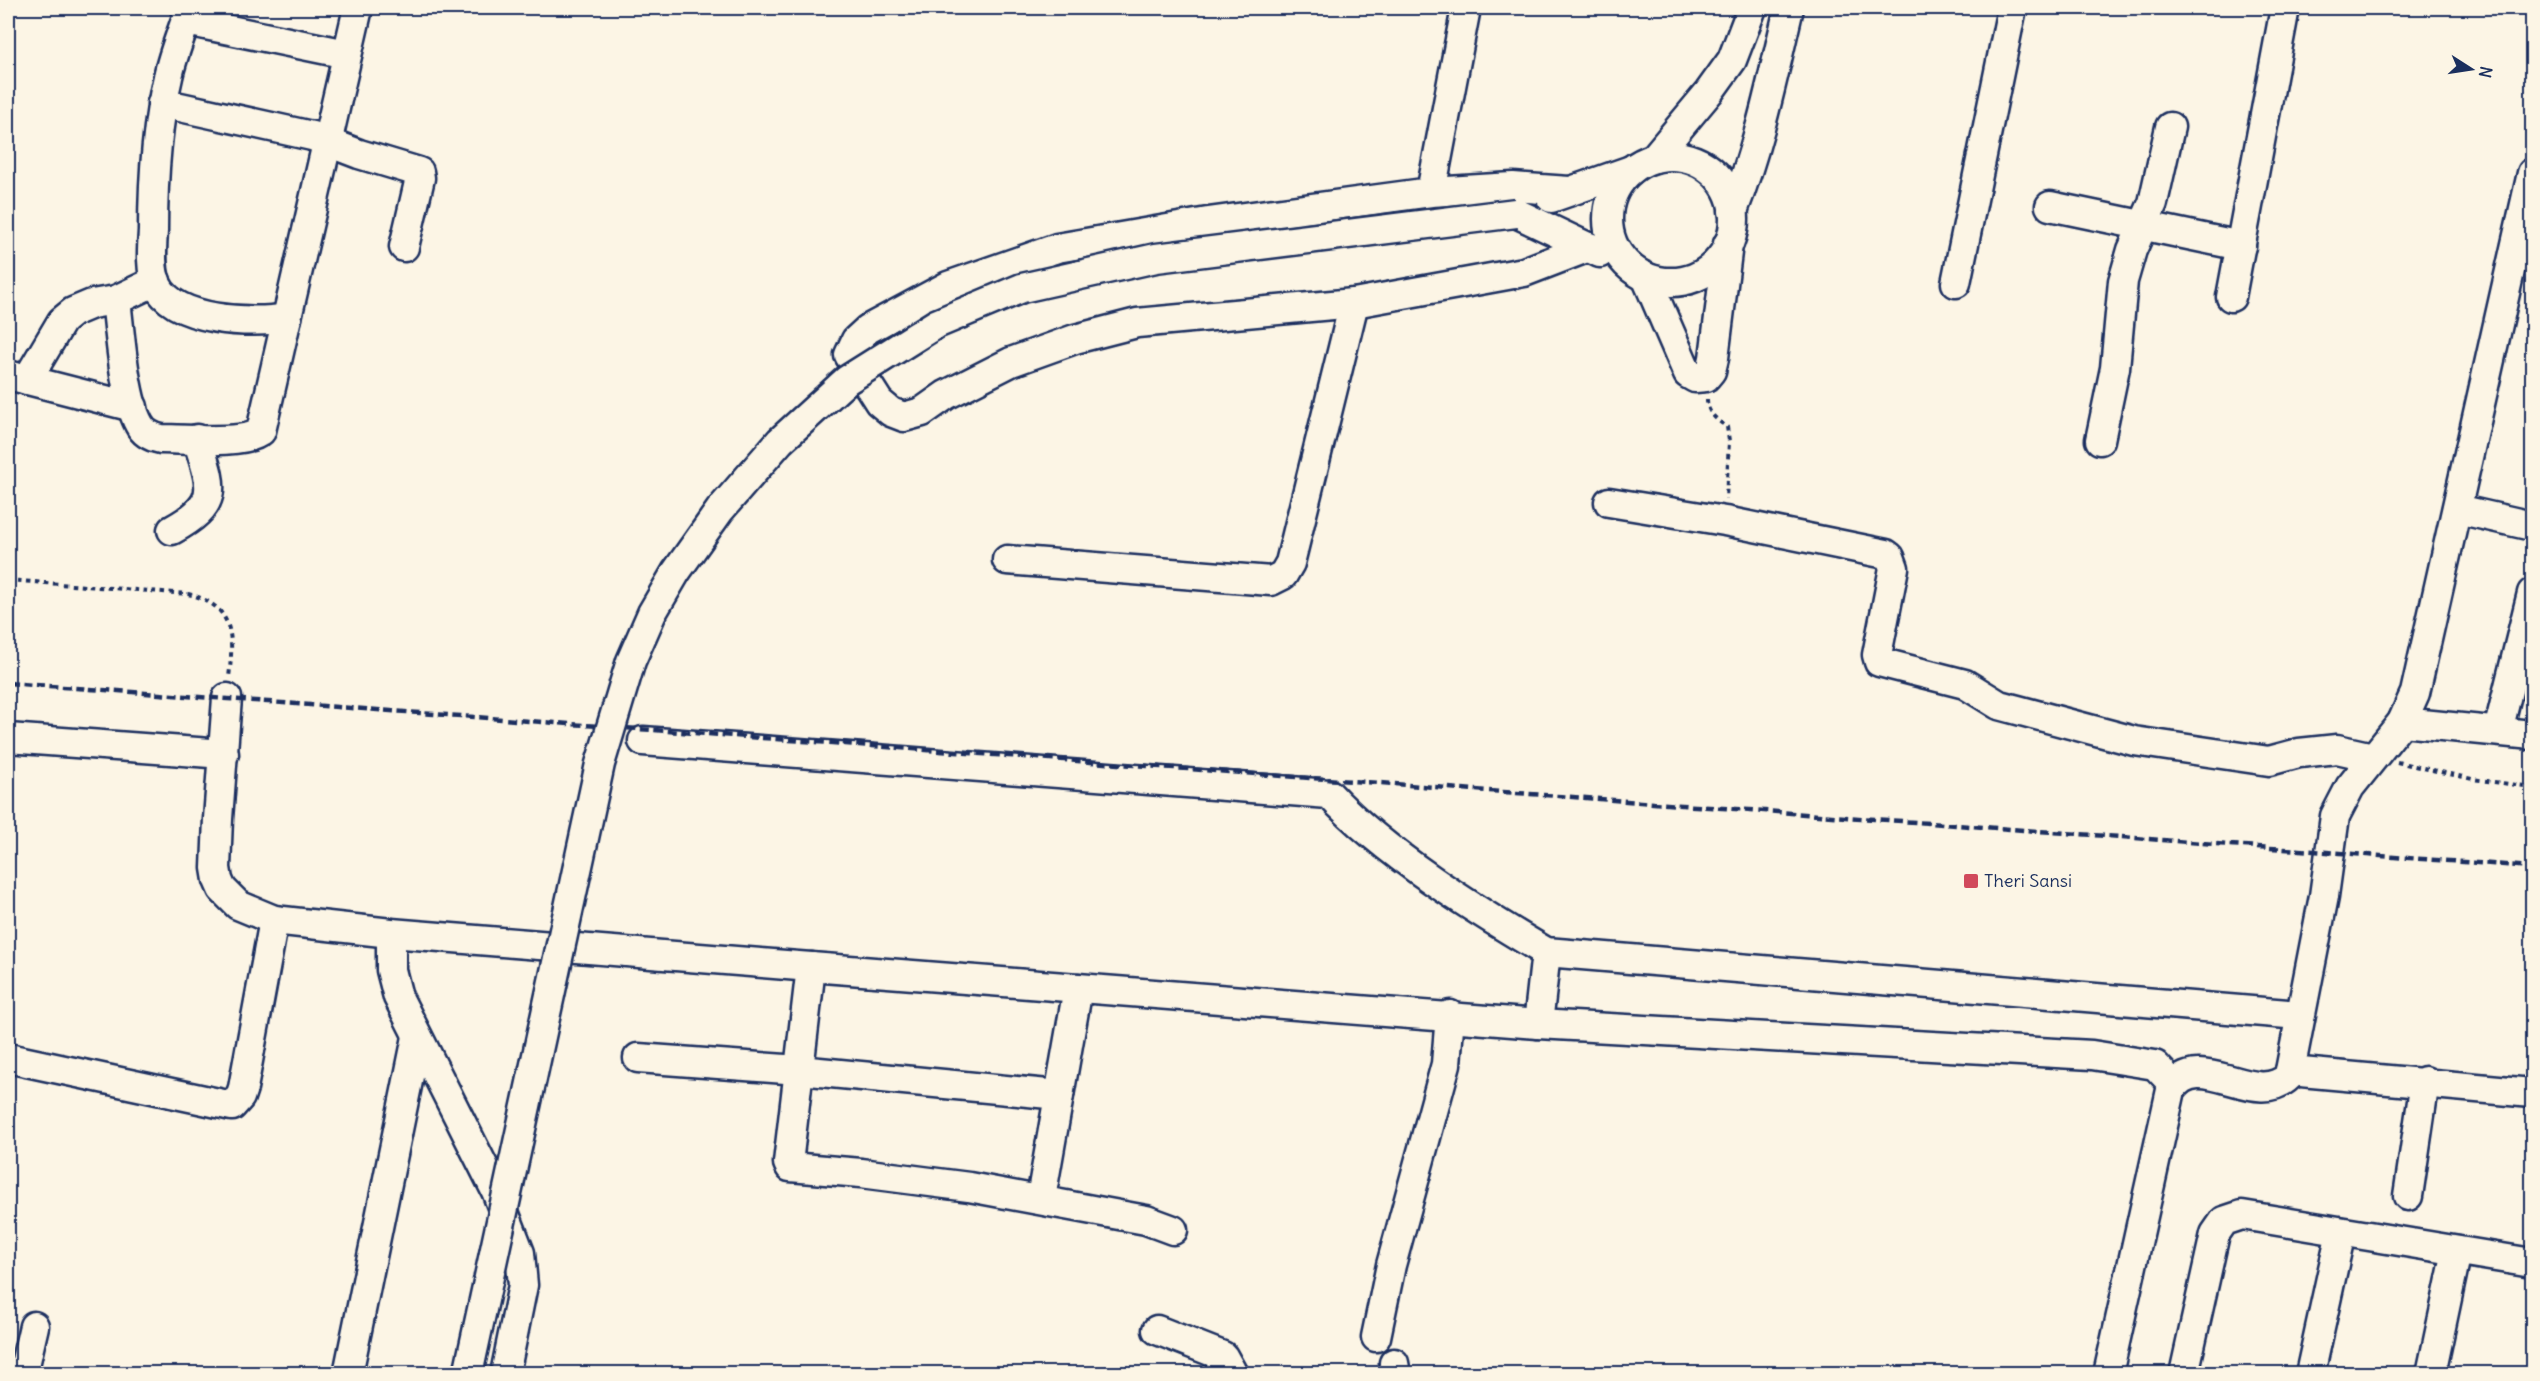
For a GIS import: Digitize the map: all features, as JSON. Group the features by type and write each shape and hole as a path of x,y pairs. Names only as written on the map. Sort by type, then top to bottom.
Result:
{"street":[{"path":"116,300 133,407 139,425 152,437 249,438 261,431 358,8"},
{"path":"1431,192 1466,8"},
{"path":"468,1374 600,764 631,661 652,613 676,572 720,510 780,441 848,380 867,367 936,324 1022,288 1156,258 1516,213 1642,164 1678,156 1710,170 1725,188 1733,211 1714,358 1711,371 1706,377 1695,378 1688,374 1639,272 1614,246 1608,219 1614,192 1642,164 1709,92 1732,60 1752,8"},
{"path":"1733,211 1761,128 1790,8"},
{"path":"1956,283 2012,8"},
{"path":"2231,297 2285,8"},
{"path":"287,318 252,321 186,310 165,296 156,280 152,248 153,182 162,103 168,75 188,14 347,54"},
{"path":"162,103 312,136 327,143 418,171 420,178 405,247"},
{"path":"2100,440 2115,368 2123,281 2132,250 2153,203 2170,127"},
{"path":"2108,1374 2174,1085 2184,1077 2208,1074 2251,1086 2271,1087 2284,1080 2290,1071 2324,896 2335,816 2343,798 2402,722 2415,693 2532,174"},
{"path":"1569,191 1512,187 1431,192 1208,222 1057,248 948,286 868,329 856,340 849,356 879,402 891,412 904,417 922,411 946,395 1011,362 1075,339 1137,323 1354,303 1524,272 1588,247"},
{"path":"2050,206 2241,246"},
{"path":"1516,213 1657,280 1679,281 1700,274 1717,261 1729,242"},
{"path":"133,407 17,377 67,317 80,308 116,300 156,280"},
{"path":"1006,560 1271,581 1283,575 1290,563 1354,303"},
{"path":"172,530 198,513 210,491 210,482 197,439"},
{"path":"1609,502 1725,521 1886,554 1890,557 1894,568 1877,655 1879,662 1965,684 1999,705 2134,741 2239,758 2269,761 2299,753 2337,749 2373,757"},
{"path":"2457,510 2532,526"},
{"path":"2498,730 2532,593"},
{"path":"227,698 216,850 218,880 222,889 238,905 273,920 391,933 1077,988 1450,1015 1539,1024 2092,1055 2155,1065 2174,1085"},
{"path":"2402,722 2532,735"},
{"path":"8,738 224,754"},
{"path":"643,741 1329,794 1350,817 1443,887 1546,952 2300,1016"},
{"path":"8,1058 232,1106 240,1097 243,1088 273,920"},
{"path":"391,933 393,981 417,1037 496,1191 520,1252 523,1285 505,1374"},
{"path":"1539,1024 1546,952"},
{"path":"811,967 788,1163 793,1169 861,1173 1041,1198 1146,1220 1173,1230"},
{"path":"1041,1198 1077,988"},
{"path":"1376,1336 1391,1265 1446,1064 1450,1015"},
{"path":"348,1374 417,1037"},
{"path":"638,1058 798,1070 1059,1095"},
{"path":"2290,1071 2532,1093"},
{"path":"2408,1196 2425,1082"},
{"path":"2184,1374 2215,1234 2224,1221 2242,1215 2532,1263"},
{"path":"2310,1374 2341,1232"},
{"path":"2434,1373 2457,1251"},
{"path":"23,1374 33,1326"},
{"path":"1156,1330 1224,1356 1233,1374"}],"path":[{"path":"1706,377 1707,406 1715,418 1727,427 1729,441 1725,521"},
{"path":"8,580 188,594 209,601 226,618 231,635 232,654 227,698"},
{"path":"2373,757 2472,779 2532,787"}],"railway":[{"path":"8,683 2532,867"}],"place":[{"name":"Theri Sansi","path":"1971,881"}]}
